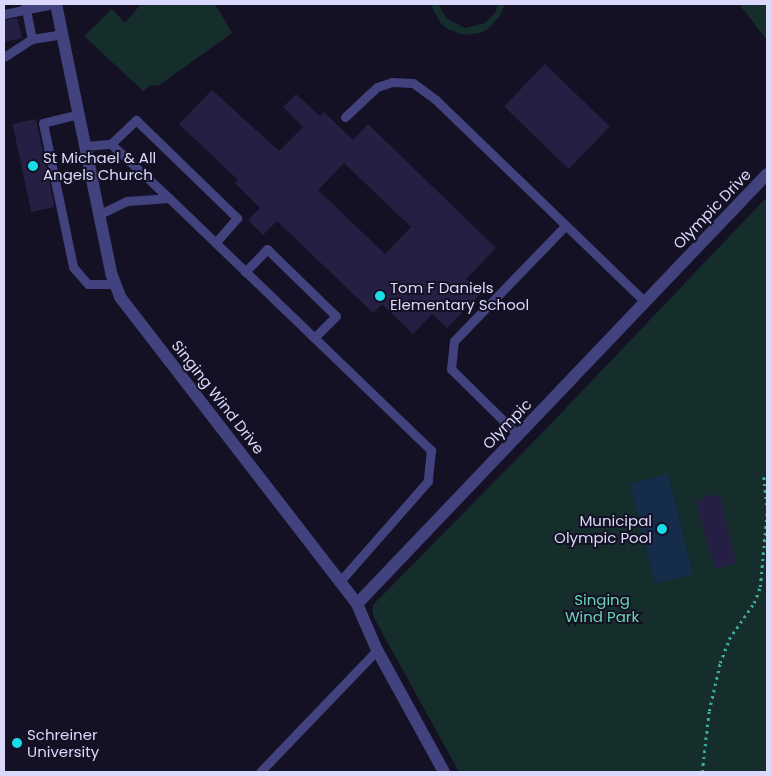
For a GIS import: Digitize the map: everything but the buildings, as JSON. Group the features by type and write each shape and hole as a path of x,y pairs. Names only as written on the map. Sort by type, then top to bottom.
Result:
{"street":[{"name":"Singing Wind Drive","path":"55,4 115,284 120,298 357,604 377,650 444,772"},
{"name":"Olympic Drive","path":"680,266 767,174"},
{"name":"Olympic","path":"357,604 680,266"}],"lane":[{"path":"4,14 25,7 55,4"},
{"path":"25,7 32,38"},
{"path":"4,57 32,38 62,34"},
{"path":"345,117 376,87 392,82 413,83 436,100 645,302"},
{"path":"79,114 43,123 73,266 88,284 115,284"},
{"path":"86,146 111,144 136,120 237,218 215,243"},
{"path":"111,144 431,450 428,481 340,580"},
{"path":"100,214 127,202 169,198"},
{"path":"518,436 451,369 454,341 565,226"},
{"path":"245,272 267,249 336,316 314,338"},
{"path":"260,772 377,650"}],"path":[{"path":"764,477 767,505"},
{"path":"702,772 712,692 720,663 729,639 754,603 760,587 767,511"}],"green space":[{"path":"141,4 215,4 232,33 158,86 151,85 143,91 84,36 112,9 125,23"},
{"path":"430,4 438,4 447,19 465,28 485,23 495,13 498,4 505,4 500,16 488,29 480,33 464,35 441,24"},
{"path":"739,4 767,4 767,40"},
{"name":"Singing Wind Park","path":"767,197 767,772 459,772 373,616 373,605 545,430"}],"water":[{"name":"Municipal Olympic Pool","path":"668,474 693,574 655,583 630,483"}],"place":[{"name":"St Michael & All Angels Church","path":"33,166"},
{"name":"Tom F Daniels Elementary School","path":"380,296"},
{"name":"Municipal Olympic Pool","path":"662,529"},
{"name":"Schreiner University","path":"17,743"}]}
